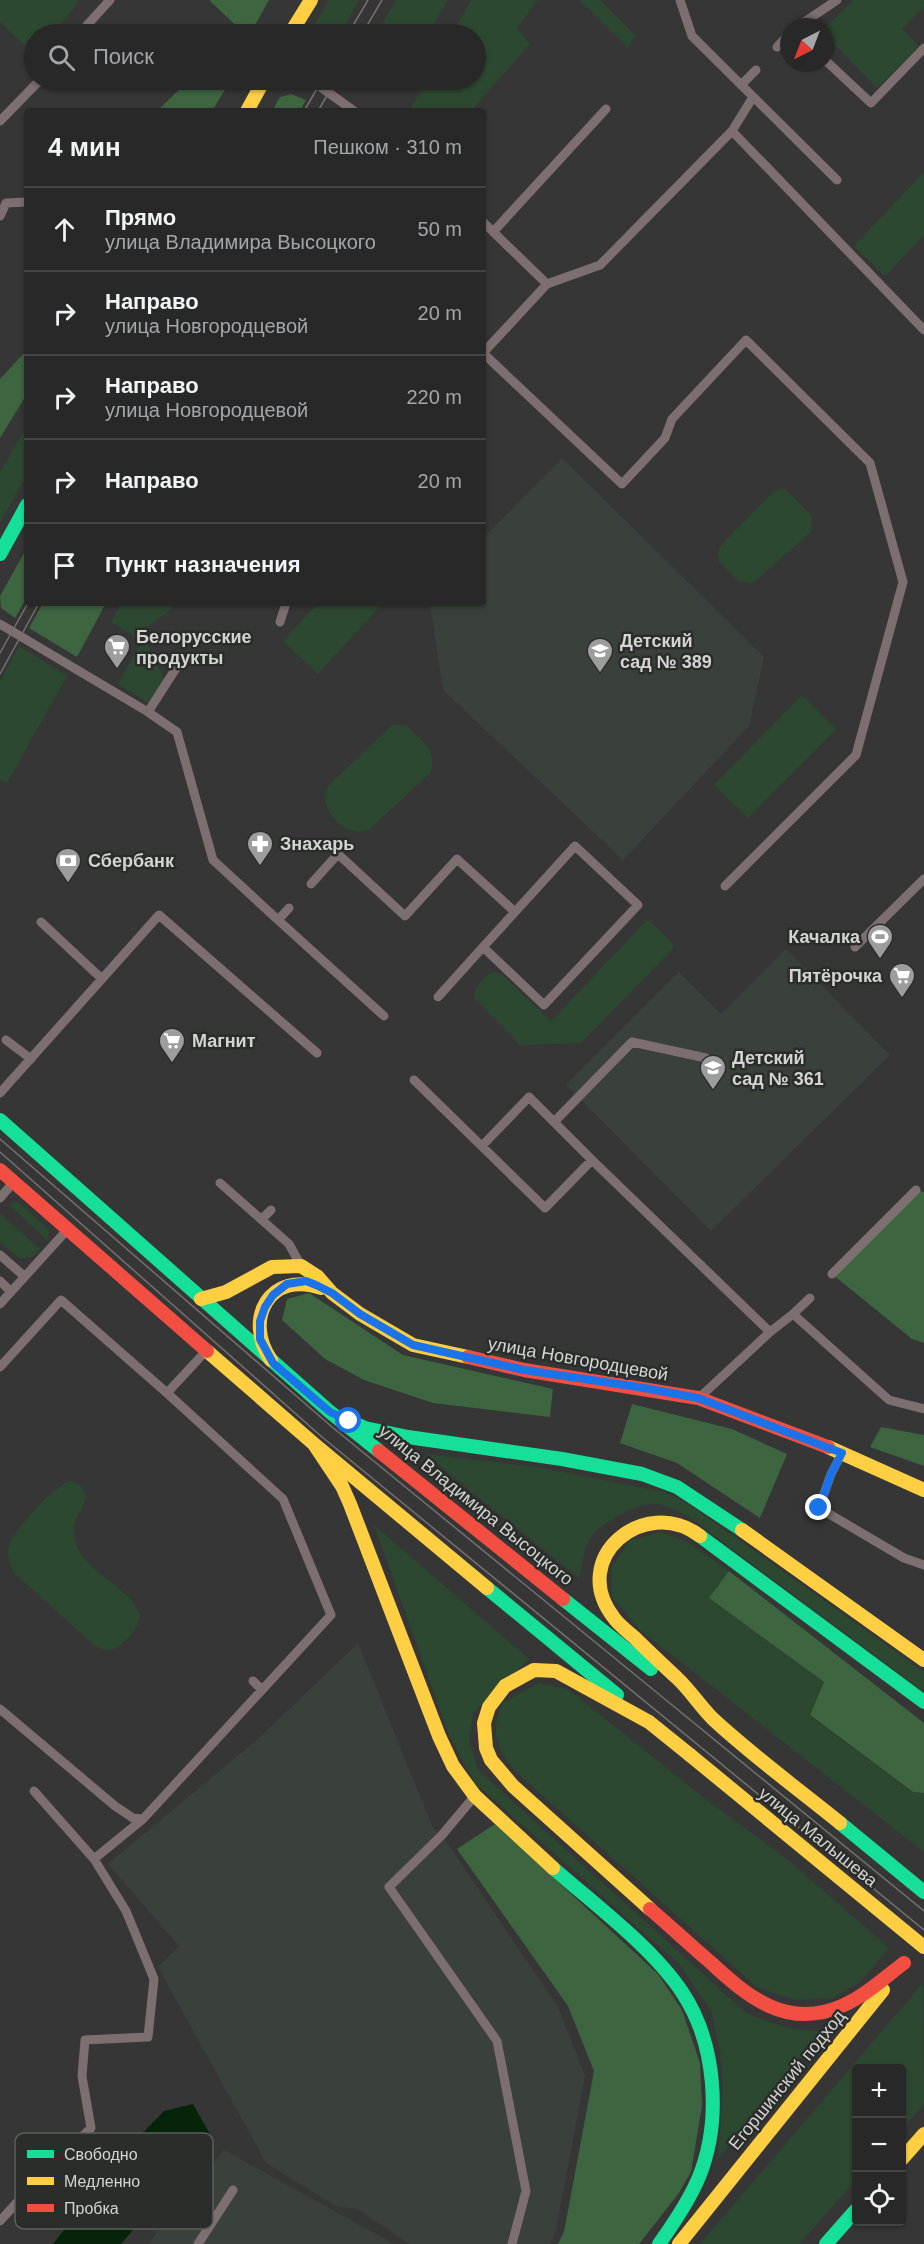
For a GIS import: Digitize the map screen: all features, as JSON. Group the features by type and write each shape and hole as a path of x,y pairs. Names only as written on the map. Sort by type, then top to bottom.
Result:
{"main road":[{"path":"296,24 311,0"},
{"path":"249,108 259,90"},
{"path":"0,554 24,510"},
{"name":"улица Владимира Высоцкого","path":"0,1120 330,1412 715,1720"},
{"path":"0,1170 314,1444 649,1722"},
{"path":"201,1299 226,1292 272,1267 301,1266"},
{"name":"улица Новгородцевой","path":"301,1266 318,1277 332,1293 360,1314 413,1345 524,1370 698,1398 842,1453 924,1490"},
{"name":"улица Новгородцевой","path":"273,1363 260,1339 260,1321 273,1295 287,1284 306,1281 332,1293"},
{"path":"330,1412 365,1428 408,1437 573,1461 642,1474 677,1487 719,1513 924,1660"},
{"path":"314,1444 342,1486 350,1504 446,1753 475,1796 664,1968 691,2006 708,2058 712,2087 709,2136 696,2185 658,2244"},
{"path":"715,1720 681,1682 614,1618 600,1596 598,1573 602,1559 615,1540 633,1528 672,1521 694,1531 924,1702"},
{"path":"649,1722 565,1675 543,1669 526,1673 505,1686 489,1707 483,1724 483,1735 491,1760 513,1786 744,1994 762,2006 798,2014 813,2013 839,2006 854,2000 904,1964"},
{"name":"улица Малышева","path":"715,1720 924,1892"},
{"name":"улица Малышева","path":"649,1722 924,1947"},
{"name":"Егоршинский подход","path":"679,2244 924,1939"},
{"path":"906,2154 924,2134"},
{"path":"826,2244 852,2215"}],"lane":[{"path":"89,24 110,0"},
{"path":"680,0 692,36 837,180"},
{"path":"810,18 837,0"},
{"path":"777,47 780,44"},
{"path":"834,68 871,103 924,48"},
{"path":"741,85 756,70"},
{"path":"0,121 30,90"},
{"path":"324,90 350,108"},
{"path":"486,350 547,285 600,265 732,131 753,98"},
{"path":"493,232 606,109"},
{"path":"732,131 924,330"},
{"path":"0,216 3,200 24,202"},
{"path":"486,225 547,285"},
{"path":"486,356 622,484 665,438 672,419 746,340 870,463 903,582 856,755 725,886"},
{"path":"280,622 285,606"},
{"path":"0,624 148,712 177,732 213,860 384,1016"},
{"path":"148,712 180,662"},
{"path":"438,997 514,912 575,846 638,905 544,1005 483,947"},
{"path":"311,884 338,854 405,916 457,859 514,912"},
{"path":"855,947 924,879"},
{"path":"279,920 289,908"},
{"path":"0,1093 159,915 317,1053"},
{"path":"41,922 102,979"},
{"path":"6,1040 31,1059"},
{"path":"554,1122 632,1042 706,1058"},
{"path":"414,1080 545,1208 592,1160"},
{"path":"482,1146 529,1097 770,1332"},
{"path":"0,1198 14,1182"},
{"path":"220,1183 289,1244 301,1266"},
{"path":"832,1274 916,1190"},
{"path":"262,1219 271,1210"},
{"path":"0,1304 67,1230"},
{"path":"0,1255 24,1276"},
{"path":"0,1281 11,1292"},
{"path":"698,1398 810,1298"},
{"path":"0,1367 61,1300 283,1499 331,1615 143,1819 94,1859"},
{"path":"793,1314 889,1400 924,1409"},
{"path":"167,1393 207,1351"},
{"path":"842,1453 831,1474 819,1508 904,1558 924,1565"},
{"path":"253,1681 262,1690"},
{"path":"0,1709 115,1806 133,1818 143,1819"},
{"path":"34,1791 94,1859 126,1911 154,1978 148,2037 85,2040 82,2076 91,2128 86,2133"},
{"path":"475,1796 442,1835 389,1887 497,2041 526,2192 512,2244"},
{"path":"213,2221 233,2190"},
{"path":"0,2221 15,2205"},
{"path":"198,2244 208,2229"}],"shaded area":[{"path":"0,0 78,0 60,24 24,24 24,45 0,22"},
{"path":"209,0 269,0 256,24 234,24"},
{"path":"329,0 359,0 346,24 315,24"},
{"path":"396,0 448,0 434,24 382,24"},
{"path":"471,0 538,0 517,28 530,44 474,108 411,108 421,90 486,90 486,24 458,24"},
{"path":"579,0 600,0 635,35 628,48"},
{"path":"853,0 924,0 924,7 902,29 919,46 877,88 834,44 834,19"},
{"path":"179,90 225,90 214,108 160,108"},
{"path":"291,94 306,100 302,108 274,108 280,97"},
{"path":"924,172 924,235 885,276 854,246"},
{"path":"24,353 24,399 0,438 0,379"},
{"path":"24,430 24,479 0,523 0,472"},
{"name":"Детский сад № 389","path":"562,458 764,657 749,726 623,860 443,690 430,606 486,606 486,535"},
{"path":"785,489 812,516 811,532 753,583 738,581 719,562 718,552 722,544 774,491"},
{"path":"24,553 24,602 15,618 1,608 0,596"},
{"path":"41,606 104,606 77,657 29,628"},
{"path":"119,606 172,606 172,609 141,631 164,679 149,703 118,684 142,641 111,622"},
{"path":"315,606 380,606 318,674 283,641"},
{"path":"19,646 67,676 7,783 0,780 0,681"},
{"path":"802,695 836,729 748,818 714,785"},
{"path":"392,725 407,726 427,746 432,758 430,773 370,829 361,831 344,827 330,814 326,805 327,787"},
{"path":"646,921 650,921 673,944 672,950 581,1043 520,1045 474,998 477,986 485,977 492,972 501,974 551,1021"},
{"name":"Детский сад № 361","path":"786,949 890,1055 711,1231 566,1085 679,972 721,1014"},
{"path":"916,1190 924,1192 924,1343 912,1339 832,1274"},
{"path":"18,1202 49,1230 47,1240 8,1204"},
{"path":"0,1214 40,1249 32,1257 19,1258 0,1242"},
{"path":"309,1293 403,1355 553,1389 550,1417 433,1403 364,1380 325,1359 282,1320 287,1299"},
{"path":"632,1404 732,1429 787,1454 760,1518 677,1463 620,1443"},
{"path":"881,1427 924,1435 924,1466 870,1447"},
{"path":"425,1454 543,1468 663,1492 684,1501 924,1672 924,1692 688,1516 658,1504 641,1506 621,1514 602,1526 587,1544 580,1579"},
{"path":"71,1481 81,1486 86,1496 74,1527 76,1545 93,1567 126,1594 135,1604 140,1615 137,1626 129,1637 113,1649 104,1650 94,1645 15,1574 9,1559 10,1543 20,1527 56,1489"},
{"path":"374,1525 529,1659 473,1713 469,1741 478,1770 745,2012 783,2026 823,2031 718,2159 723,2087 720,2050 711,2011 679,1964 475,1783 449,1735"},
{"path":"661,1532 689,1543 729,1571 709,1598 824,1682 810,1716 912,1792 924,1793 924,1852 641,1631 612,1597 611,1569 629,1541"},
{"path":"729,1571 924,1723 924,1793 913,1792 810,1715 824,1682 709,1598"},
{"path":"358,1643 433,1828 442,1835 558,2007 585,2075 556,2231 550,2244 410,2244 357,2209 336,2206 266,2163 158,1967 179,1946 108,1864 258,1739"},
{"path":"539,1683 568,1689 704,1798 787,1859 889,1948 860,1982 833,1998 796,2000 758,1988 515,1771 508,1762 499,1746 496,1731 502,1703"},
{"path":"495,1824 658,1974 682,2010 700,2063 702,2106 691,2172 679,2193 639,2244 558,2244 564,2232 594,2071 568,2006 457,1849"},
{"path":"923,1983 924,2104 906,2124 906,2064 854,2064"},
{"path":"852,2066 852,2184 799,2244 700,2244"},
{"path":"193,2104 209,2133 143,2133 164,2111"},
{"path":"224,2150 394,2244 148,2244 160,2229 213,2229 213,2164"},
{"path":"65,2229 134,2229 121,2244 53,2244"}],"tram line":[{"path":"354,24 368,0"},
{"path":"368,24 382,0"},
{"path":"306,108 316,90"},
{"path":"320,108 330,90"},
{"path":"0,653 26,606"},
{"path":"0,674 37,606"},
{"path":"0,1139 332,1427 924,1911"},
{"path":"0,1152 322,1437 924,1930"}],"traffic: fast":[{"path":"0,554 24,510"},
{"path":"0,1120 330,1412 379,1451"},
{"path":"351,1422 365,1428 408,1437 562,1459 642,1474 677,1487 742,1530"},
{"path":"700,1536 924,1702"},
{"path":"487,1588 617,1695"},
{"path":"563,1599 651,1669"},
{"path":"840,1823 924,1892"},
{"path":"553,1868 639,1942 670,1975 693,2012 702,2034 712,2082 711,2131 706,2155 691,2195 659,2244"},
{"path":"826,2244 852,2215"}],"traffic: slow":[{"path":"296,24 311,0"},
{"path":"249,108 259,90"},
{"path":"201,1299 226,1292 272,1267 301,1266 318,1277 332,1293 360,1314 413,1345 468,1357"},
{"path":"271,1360 263,1344 260,1329 261,1314 266,1302 275,1292 288,1286 303,1284 321,1288"},
{"path":"207,1351 314,1444 487,1588"},
{"path":"314,1444 342,1486 350,1504 439,1736 453,1766 475,1796 553,1868"},
{"path":"828,1447 924,1490"},
{"path":"700,1536 679,1525 657,1523 636,1528 619,1539 606,1555 600,1574 602,1596 618,1623 682,1683 713,1719 840,1823"},
{"path":"742,1530 924,1660"},
{"path":"650,1909 513,1786 491,1760 486,1748 484,1723 489,1707 505,1686 534,1670 556,1671 649,1722 690,1755"},
{"path":"690,1755 924,1947"},
{"path":"679,2244 883,1990"},
{"path":"906,2154 924,2134"}],"traffic: jam":[{"path":"0,1170 207,1351"},
{"path":"468,1357 524,1370 698,1398 828,1447"},
{"path":"379,1451 563,1599"},
{"path":"650,1909 739,1987 754,1998 787,2012 804,2014 823,2012 844,2005 904,1963"}],"place":[{"name":"Белорусские продукты","path":"117,670"},
{"name":"Детский сад № 389","path":"600,674"},
{"name":"Знахарь","path":"260,867"},
{"name":"Сбербанк","path":"68,884"},
{"name":"Качалка","path":"880,960"},
{"name":"Пятёрочка","path":"902,999"},
{"name":"Магнит","path":"172,1064"},
{"name":"Детский сад № 361","path":"713,1091"}],"route":[{"path":"349,1421 330,1412 273,1363 264,1349 260,1339 260,1321 273,1295 287,1284 306,1281 316,1285 413,1345 524,1370 698,1398 842,1453 831,1474 819,1508"}]}
